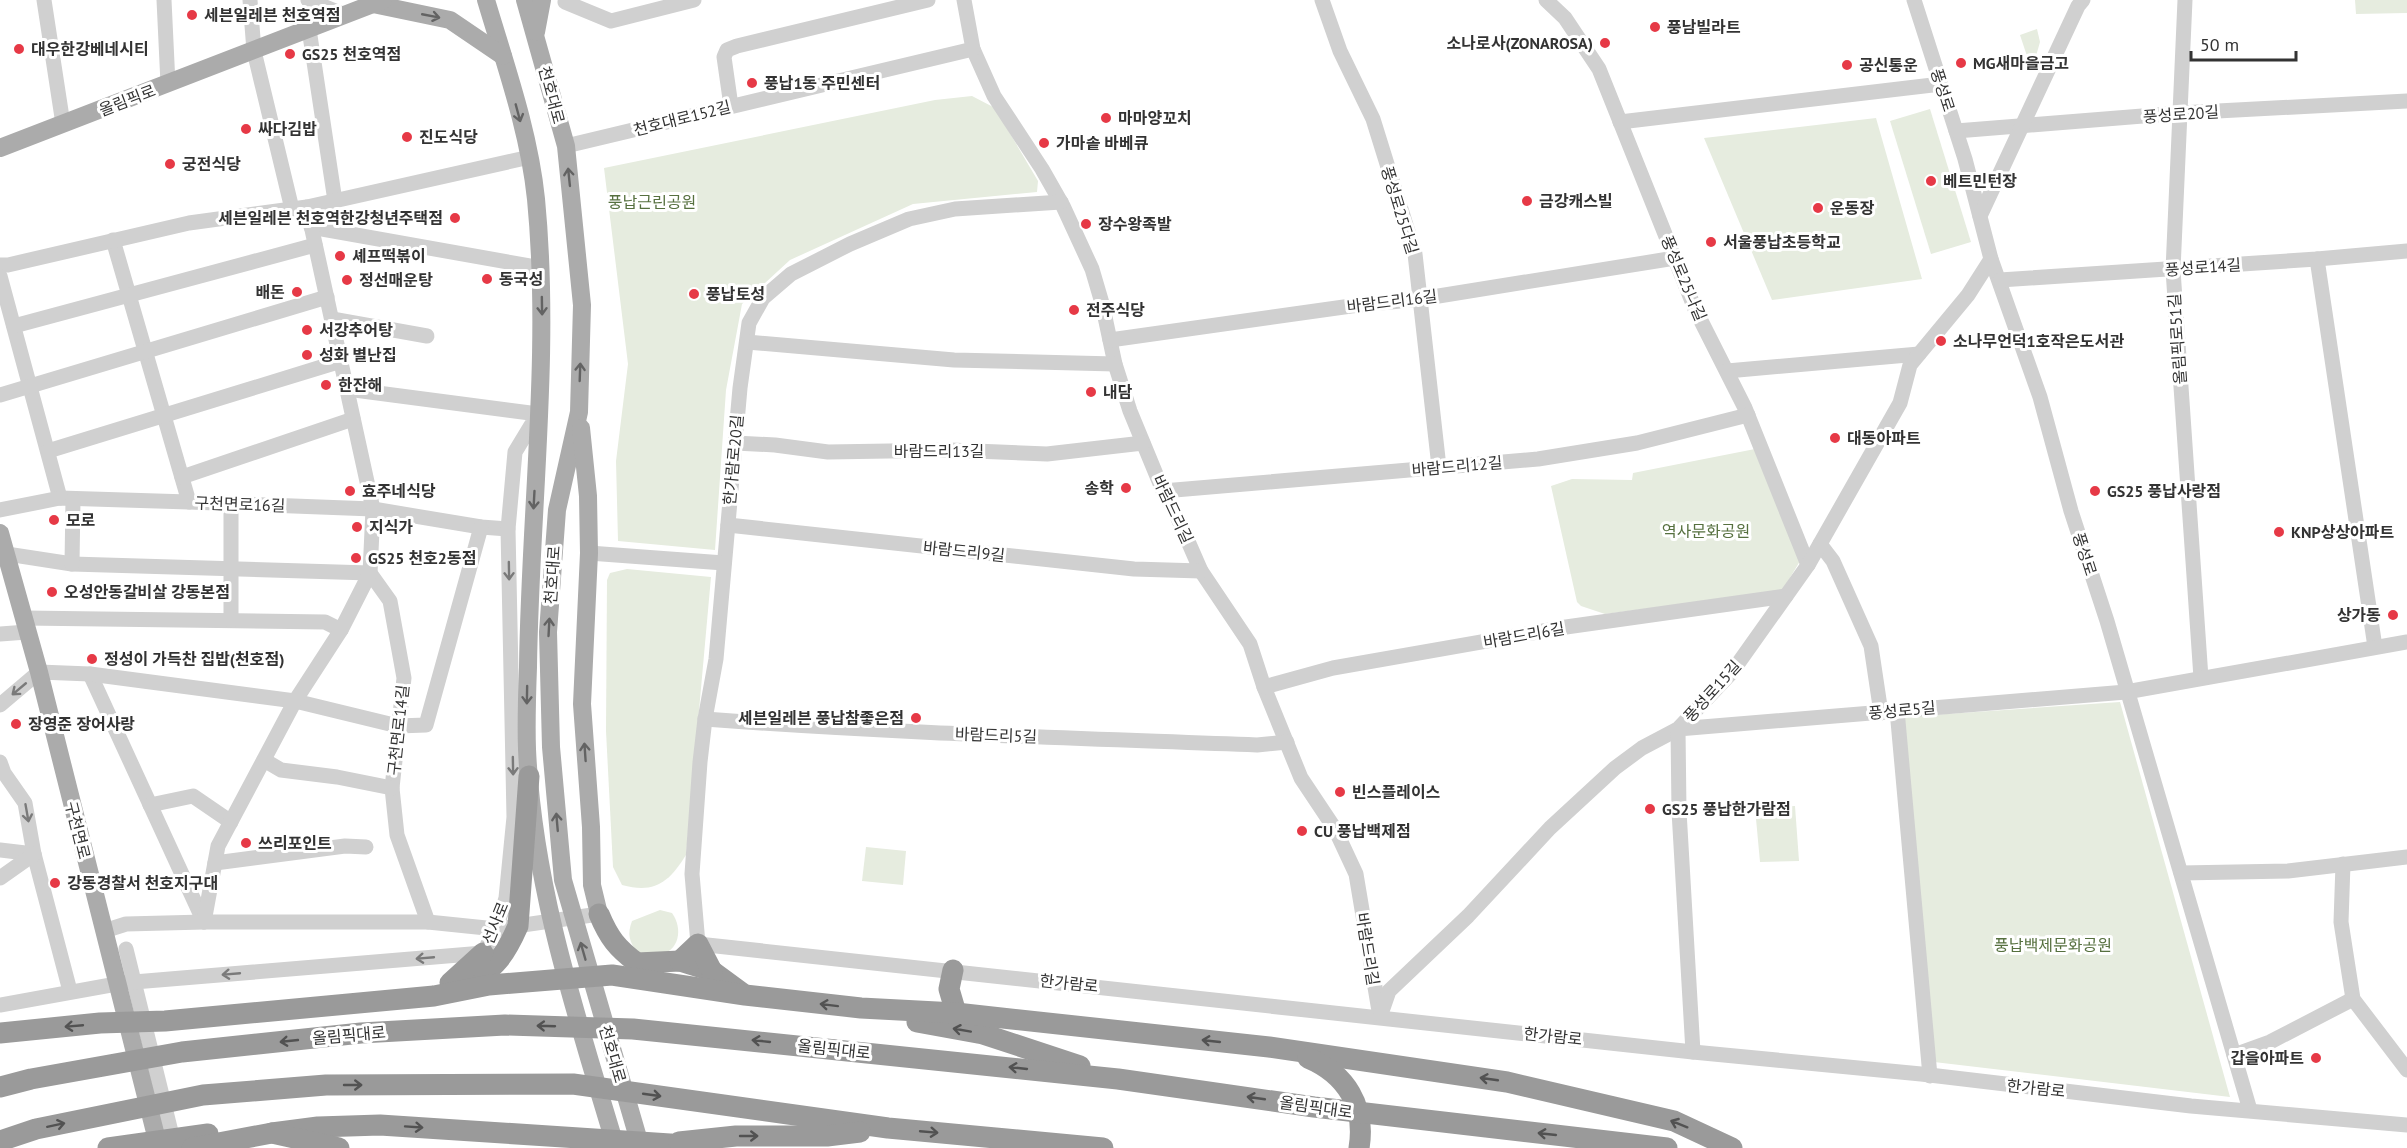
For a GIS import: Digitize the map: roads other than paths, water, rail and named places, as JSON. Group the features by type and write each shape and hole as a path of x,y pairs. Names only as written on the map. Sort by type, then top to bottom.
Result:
{"highway":[{"path":"437,991 478,978 496,964 508,948 518,926 529,776"},
{"path":"599,914 618,948 637,963"},
{"path":"680,961 698,944 712,971"},
{"path":"437,991 461,975 483,953"},
{"path":"612,975 637,963 680,961 712,971 745,995"},
{"path":"953,970 949,989 956,1013"},
{"path":"1,1032 100,1023 165,1021 489,985 612,975 745,995 861,1008 956,1013 1269,1047 1507,1082 1674,1121 1732,1148"},
{"path":"861,1008 983,1034 1118,1079"},
{"name":"올림픽대로","path":"0,1087 31,1079 182,1052 361,1033 505,1025 633,1029 1118,1079 1314,1107 1667,1148"},
{"path":"1269,1047 1309,1058 1324,1065 1341,1078 1351,1092 1357,1109 1360,1125 1359,1148"},
{"path":"0,1141 36,1129 203,1095 326,1085 573,1084 888,1128 1103,1148"},
{"path":"192,1148 318,1127 380,1125 670,1144 696,1148"},
{"path":"670,1144 736,1136 827,1136 888,1128"},
{"path":"108,1148 217,1133 263,1135 339,1148"}],"main road":[{"name":"천호대로","path":"486,0 530,157 536,196 541,268 542,329 528,628 527,748 529,776 538,854 558,955 616,1148"},
{"name":"천호대로","path":"525,0 566,146 582,305 579,412 556,510 548,632 551,747 563,880 641,1148"},
{"path":"536,34 542,0"},
{"name":"올림픽로","path":"0,148 378,1"},
{"path":"378,1 450,20 503,56"},
{"path":"579,412 588,496 589,553 582,704 591,827 592,885 599,914"},
{"name":"구천면로","path":"0,533 3,553 39,672 104,932 118,950 159,1148"}],"street":[{"path":"44,0 63,124"},
{"path":"165,0 168,84"},
{"path":"204,922 218,846 295,701 341,630 370,573 373,509 311,227 300,208 254,51 250,0"},
{"path":"308,0 345,15"},
{"path":"565,2 611,21 694,0"},
{"path":"731,106 724,57 727,50 928,0"},
{"name":"풍성로25다길","path":"1322,0 1340,51 1373,119 1415,254 1440,467"},
{"name":"풍성로25나길","path":"1546,0 1565,18 1599,69 1695,309 1748,415 1808,565"},
{"name":"풍성로","path":"1914,0 1956,131 1991,259 2040,397 2071,511 2107,621 2250,1110"},
{"path":"1980,216 2078,6 2083,0"},
{"name":"올림픽로51길","path":"2186,0 2173,270 2201,678"},
{"name":"바람드리길","path":"966,1 973,49 994,96 1061,202 1092,269 1115,364 1163,491 1177,516 1201,571 1250,644 1264,687 1301,778 1335,829 1356,874 1380,1017"},
{"path":"309,29 334,201"},
{"name":"천호대로152길","path":"566,146 973,49"},
{"path":"1620,122 1941,84"},
{"name":"풍성로20길","path":"1956,131 2180,113 2407,101"},
{"path":"0,265 9,265 189,223 300,208 530,157"},
{"name":"한가람로20길","path":"698,944 692,874 705,719 716,659 735,443 749,323 763,298 791,274 909,219 954,209 1061,202"},
{"path":"311,227 541,268"},
{"path":"113,240 189,502"},
{"path":"14,326 315,245"},
{"name":"풍성로14길","path":"2000,280 2173,270 2407,251"},
{"name":"바람드리16길","path":"1110,339 1339,307 1420,299 1675,258"},
{"name":"풍성로15길","path":"1380,1017 1389,991 1468,915 1550,828 1615,768 1642,748 1678,729 1732,672 1808,565 1900,403 1910,365 1968,295 1991,259"},
{"path":"2317,259 2375,647"},
{"path":"0,276 48,451 67,499 72,564"},
{"path":"0,395 327,297"},
{"path":"332,319 427,336"},
{"path":"747,342 954,360 1115,364"},
{"path":"1727,371 1919,354"},
{"path":"48,451 341,361"},
{"path":"347,389 538,414"},
{"name":"선사로","path":"0,1005 122,983 483,953 496,929 506,898 514,817 508,529 515,452 538,414"},
{"name":"바람드리12길","path":"1163,491 1538,459 1637,442 1748,415"},
{"path":"182,477 353,419"},
{"name":"바람드리13길","path":"735,443 775,445 828,453 950,450 1047,454 1143,443"},
{"name":"구천면로16길","path":"0,510 67,499 189,502 373,509 480,527 508,529"},
{"path":"231,504 231,620"},
{"name":"바람드리9길","path":"728,525 1134,569 1201,571"},
{"path":"0,705 39,672 90,674 295,701 398,726 426,725 480,527"},
{"path":"1820,544 1833,561 1871,646 1889,711 1930,1076"},
{"path":"3,553 72,564 370,573"},
{"path":"589,553 724,563"},
{"name":"구천면로14길","path":"370,573 390,601 404,678 392,788 398,835 428,922"},
{"name":"바람드리6길","path":"1264,687 1333,668 1461,645 1566,627 1786,596"},
{"path":"0,634 26,625 231,620 325,622 341,630"},
{"name":"풍성로5길","path":"1678,729 2127,692 2407,642"},
{"path":"90,674 204,922"},
{"name":"바람드리5길","path":"705,719 812,727 1029,737 1257,745 1287,742"},
{"path":"1678,729 1679,811 1693,1052"},
{"path":"264,760 281,770 337,777 392,788"},
{"path":"0,762 4,773 25,803 34,854 70,992"},
{"path":"150,805 193,796 231,822"},
{"path":"215,863 345,846 366,847"},
{"path":"0,849 34,854"},
{"path":"0,878 34,854"},
{"path":"2181,873 2288,871 2407,857"},
{"path":"2343,864 2341,922 2353,999 2407,1070"},
{"path":"104,932 126,924 204,922 428,922 496,929 599,914"},
{"name":"한가람로","path":"698,944 2191,1106 2407,1125"},
{"path":"118,950 175,1148"},
{"path":"2234,1055 2270,1042 2353,999"}],"place":[{"name":"세븐일레븐 천호역점","path":"192,15"},
{"name":"풍남빌라트","path":"1655,27"},
{"name":"소나로사(ZONAROSA)","path":"1605,43"},
{"name":"대우한강베네시티","path":"19,49"},
{"name":"GS25 천호역점","path":"290,54"},
{"name":"MG새마을금고","path":"1961,63"},
{"name":"공신통운","path":"1847,65"},
{"name":"풍납1동 주민센터","path":"752,83"},
{"name":"마마양꼬치","path":"1106,118"},
{"name":"싸다김밥","path":"246,129"},
{"name":"진도식당","path":"407,137"},
{"name":"가마솥 바베큐","path":"1044,143"},
{"name":"궁전식당","path":"170,164"},
{"name":"베트민턴장","path":"1931,181"},
{"name":"금강캐스빌","path":"1527,201"},
{"name":"운동장","path":"1818,208"},
{"name":"세븐일레븐 천호역한강청년주택점","path":"455,218"},
{"name":"장수왕족발","path":"1086,224"},
{"name":"서울풍납초등학교","path":"1711,242"},
{"name":"셰프떡볶이","path":"340,256"},
{"name":"동국성","path":"487,279"},
{"name":"정선매운탕","path":"347,280"},
{"name":"배돈","path":"297,292"},
{"name":"풍납토성","path":"694,294"},
{"name":"전주식당","path":"1074,310"},
{"name":"서강추어탕","path":"307,330"},
{"name":"소나무언덕1호작은도서관","path":"1941,341"},
{"name":"성화 별난집","path":"307,355"},
{"name":"한잔해","path":"326,385"},
{"name":"내담","path":"1091,392"},
{"name":"대동아파트","path":"1835,438"},
{"name":"송학","path":"1126,488"},
{"name":"효주네식당","path":"350,491"},
{"name":"GS25 풍납사랑점","path":"2095,491"},
{"name":"모로","path":"54,520"},
{"name":"지식가","path":"357,527"},
{"name":"KNP상상아파트","path":"2279,532"},
{"name":"GS25 천호2동점","path":"356,558"},
{"name":"오성안동갈비살 강동본점","path":"52,592"},
{"name":"상가동","path":"2393,615"},
{"name":"정성이 가득찬 집밥(천호점)","path":"92,659"},
{"name":"세븐일레븐 풍납참좋은점","path":"916,718"},
{"name":"장영준 장어사랑","path":"16,724"},
{"name":"빈스플레이스","path":"1340,792"},
{"name":"GS25 풍납한가람점","path":"1650,809"},
{"name":"CU 풍납백제점","path":"1302,831"},
{"name":"쓰리포인트","path":"246,843"},
{"name":"강동경찰서 천호지구대","path":"55,883"},
{"name":"갑을아파트","path":"2316,1058"}],"park label":[{"name":"풍납근린공원","path":"652,202"},
{"name":"역사문화공원","path":"1706,531"},
{"name":"풍납백제문화공원","path":"2053,945"}]}
